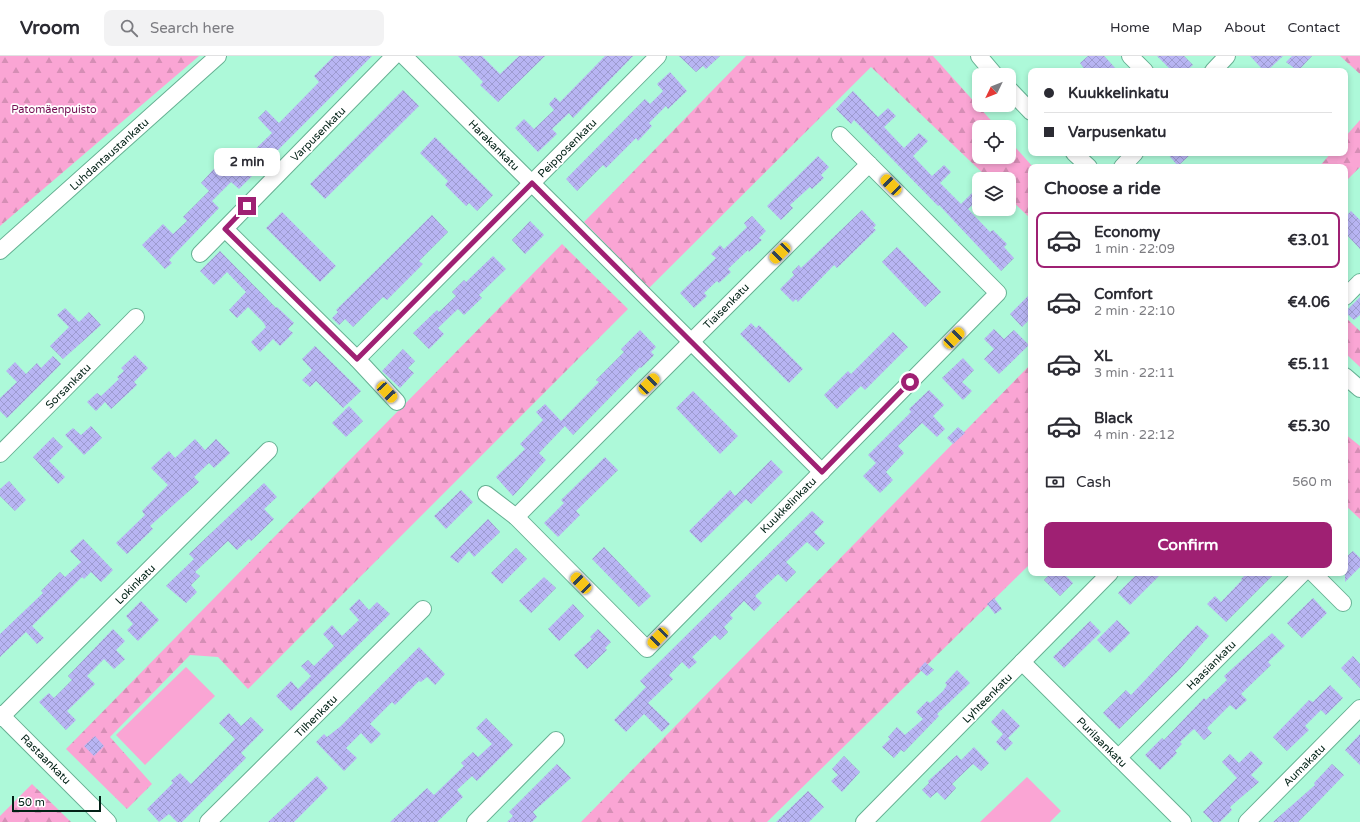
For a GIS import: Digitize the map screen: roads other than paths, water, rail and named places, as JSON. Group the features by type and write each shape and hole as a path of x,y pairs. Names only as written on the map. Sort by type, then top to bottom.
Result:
{"street":[{"name":"Luhdantaustankatu","path":"0,251 218,56"},
{"name":"Varpusenkatu","path":"200,254 394,56"},
{"name":"Harakankatu","path":"404,56 822,472"},
{"name":"Peipposenkatu","path":"357,359 658,56"},
{"path":"979,56 989,68"},
{"path":"1130,56 1142,68"},
{"path":"1216,68 1227,56"},
{"path":"1016,96 1028,109"},
{"path":"840,135 869,164"},
{"path":"1077,156 1086,164"},
{"path":"1125,164 1132,156"},
{"name":"Kuukkelinkatu","path":"516,517 647,650 998,293 869,164"},
{"name":"Tiaisenkatu","path":"516,517 869,164"},
{"path":"225,229 357,359 398,402"},
{"path":"1348,294 1360,282"},
{"name":"Sorsankatu","path":"0,454 136,318"},
{"path":"1348,379 1360,389"},
{"name":"Lokinkatu","path":"1,716 269,450"},
{"path":"486,494 516,517"},
{"name":"Lyhteenkatu","path":"864,822 1107,576"},
{"name":"Haasiankatu","path":"1118,758 1300,576"},
{"path":"1316,576 1343,603"},
{"name":"Tilhenkatu","path":"208,822 423,609"},
{"name":"Purilaankatu","path":"1022,662 1183,822"},
{"name":"Aumakatu","path":"1247,822 1360,708"},
{"name":"Rastaankatu","path":"1,716 108,822"},
{"path":"474,822 556,740"}],"park label":[{"name":"Patomäenpuisto","path":"54,109"}]}
